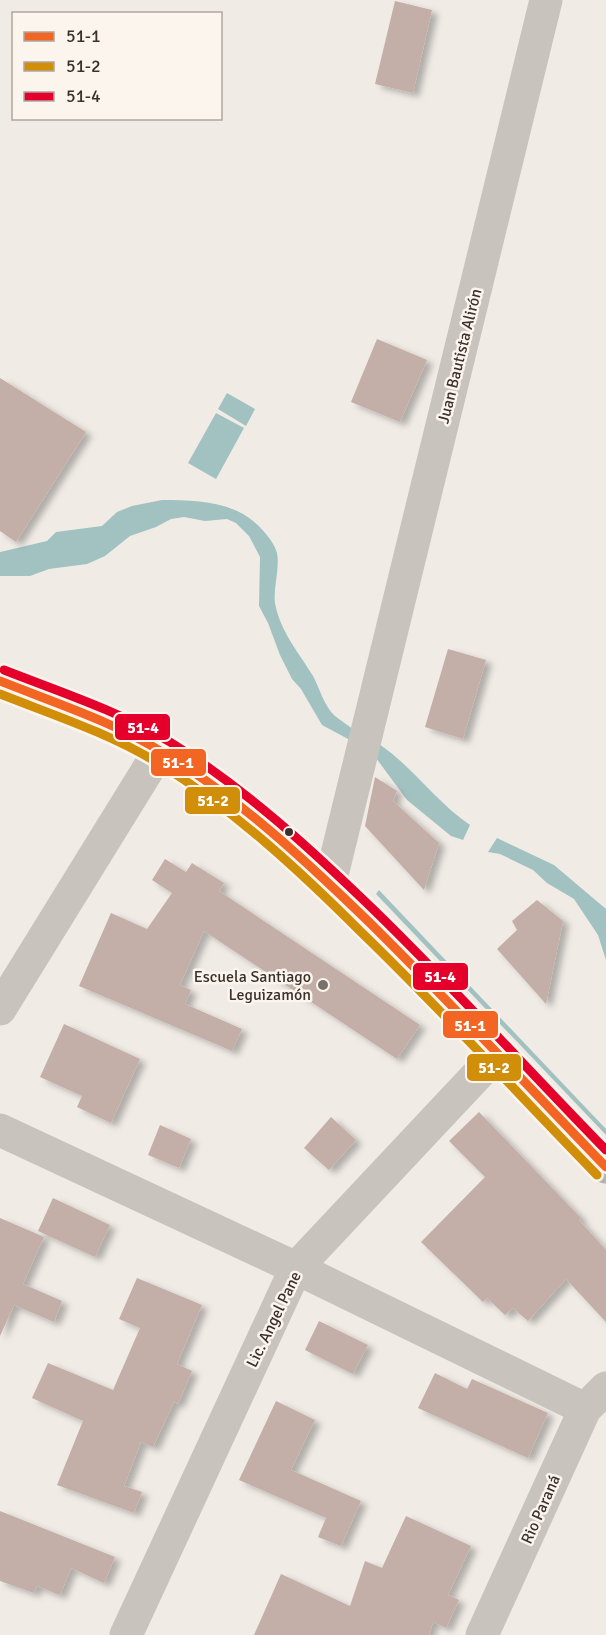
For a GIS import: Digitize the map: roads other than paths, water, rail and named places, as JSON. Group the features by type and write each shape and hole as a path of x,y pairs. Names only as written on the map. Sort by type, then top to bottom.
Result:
{"main road":[{"path":"0,681 108,725 160,750 198,774 256,818 330,883 424,976 606,1167"}],"street":[{"name":"Juan Bautista Alirón","path":"330,883 356,784 537,2"},
{"path":"0,1009 160,750"},
{"name":"Lic. Angel Pane","path":"126,1635 296,1268 496,1054"},
{"path":"0,1130 296,1268 596,1399"},
{"name":"Rio Paraná","path":"482,1635 596,1399"}],"water":[{"path":"227,393 255,409 246,426 218,409"},
{"path":"216,413 244,428 216,479 188,463"},
{"path":"162,500 205,502 232,509 256,523 268,536 277,553 275,603 281,623 313,676 328,707 335,716 354,730 350,740 322,725 301,689 292,679 259,606 260,557 249,536 236,523 227,519 205,521 184,517 171,519 130,536 105,556 87,564 49,569 30,576 0,576 0,552 47,541 56,532 102,526 117,512 132,506"},
{"path":"379,744 470,825 463,840 451,836 407,800 376,758"},
{"path":"497,838 554,865 606,909 606,960 598,935 574,899 547,883 533,870 500,854 488,852"},
{"path":"379,890 606,1129 606,1135 376,894"}],"place":[{"name":"Escuela Santiago Leguizamón","path":"323,985"}]}
